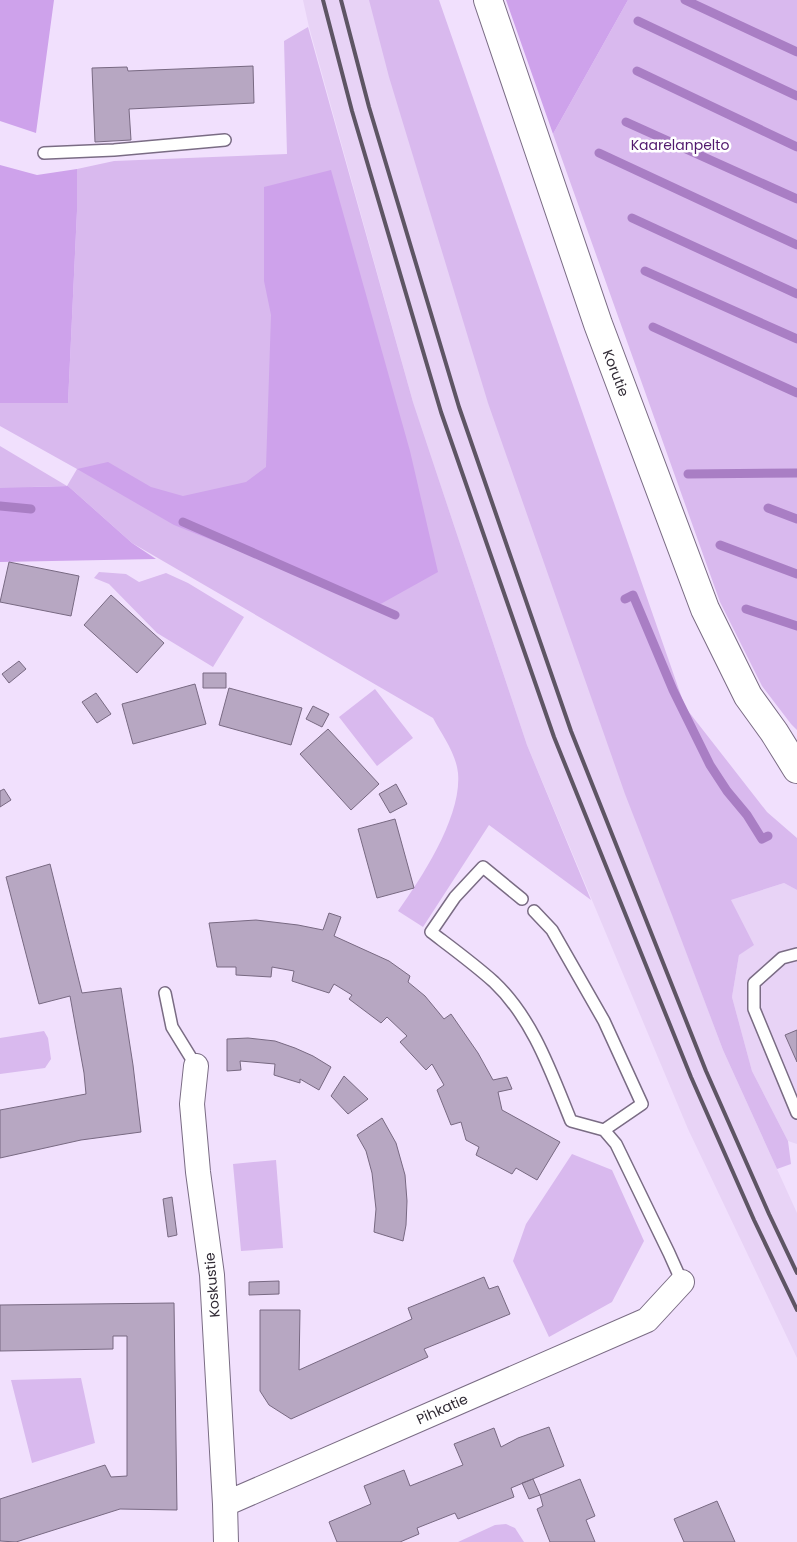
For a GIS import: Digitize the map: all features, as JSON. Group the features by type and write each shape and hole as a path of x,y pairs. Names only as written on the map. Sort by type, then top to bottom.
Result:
{"street":[{"name":"Korutie","path":"488,0 598,324 704,608 748,696 774,732 797,769"},
{"name":"Korutie","path":"774,732 797,754"},
{"name":"Koskustie","path":"196,1066 192,1104 198,1172 212,1276 225,1504"},
{"name":"Pihkatie","path":"225,1504 647,1320 682,1282"},
{"path":"225,1504 226,1542"}],"lane":[{"path":"44,153 114,150 225,140"},
{"path":"522,900 482,867 455,897 431,932 494,982 521,1013 546,1058 571,1121 604,1130 616,1144 682,1282"},
{"path":"534,911 552,930 604,1021 642,1104 604,1130"},
{"path":"797,954 782,958 754,983 754,1009 797,1113"},
{"path":"165,993 172,1027 196,1066"}],"shaded area":[{"path":"0,0 54,0 36,133 0,121"},
{"path":"303,0 374,0 594,705 723,1050 797,1213 797,1358 688,1129 527,745 413,402"},
{"path":"506,0 628,0 553,134"},
{"path":"0,165 37,175 77,169 77,211 68,403 0,403"},
{"path":"331,170 410,451 438,572 377,606 174,525 77,469 108,462 151,487 183,496 246,482 266,467 271,315 264,281 264,187"},
{"path":"68,486 132,543 156,559 0,562 0,488"},
{"path":"784,883 797,890 797,1144 788,1141 752,1071 732,997 739,955 731,900"}],"green space":[{"path":"369,0 439,0 685,707 767,812 797,838 797,890 784,883 731,900 754,945 739,955 732,997 752,1071 788,1141 791,1164 777,1169 723,1050 625,794 488,403 389,77"},
{"name":"Kaarelanpelto","path":"628,0 797,0 797,730 762,686 720,602 553,134"},
{"path":"308,27 413,402 527,745 591,900 489,825 423,927 398,911 439,845 454,808 458,790 458,773 455,758 433,718 132,543 68,486 31,487 0,562 0,446 67,486 77,469 0,426 0,403 68,403 77,211 77,169 114,161 287,154 284,41"},
{"path":"99,572 126,574 139,582 166,573 188,583 244,617 213,667 157,633 109,584 94,578"},
{"path":"375,689 413,738 377,766 339,717"},
{"path":"44,1031 48,1038 51,1059 45,1068 0,1074 0,1038"},
{"path":"572,1154 612,1170 644,1241 612,1302 549,1337 513,1261 526,1224"},
{"path":"276,1160 283,1248 241,1251 233,1164"},
{"path":"81,1378 95,1443 32,1463 11,1380"},
{"path":"506,1524 515,1528 524,1542 458,1542 495,1525"}],"building":[{"path":"253,66 254,103 129,109 131,140 95,142 92,68 127,67 128,71"},
{"path":"9,562 79,576 71,616 0,602"},
{"path":"111,595 164,643 137,673 84,625"},
{"path":"19,661 26,669 9,683 2,674"},
{"path":"203,673 226,673 226,688 203,688"},
{"path":"195,684 206,724 133,744 122,704"},
{"path":"229,688 302,708 291,745 219,725"},
{"path":"96,693 111,714 97,723 82,702"},
{"path":"313,706 329,714 322,727 306,719"},
{"path":"328,729 379,784 351,810 300,754"},
{"path":"396,784 407,804 390,813 379,794"},
{"path":"4,789 11,800 0,807 0,791"},
{"path":"395,819 414,888 377,898 358,829"},
{"path":"50,864 82,993 121,988 141,1132 81,1140 0,1158 0,1110 86,1094 70,996 39,1004 6,877"},
{"path":"329,913 341,917 334,936 389,961 410,976 408,982 425,996 444,1019 451,1014 478,1053 493,1080 507,1077 512,1089 498,1092 502,1110 560,1142 537,1180 516,1168 512,1174 476,1155 479,1147 466,1140 461,1122 451,1125 437,1090 444,1085 432,1064 426,1070 400,1042 407,1036 387,1017 381,1023 349,999 352,995 334,984 329,993 292,981 294,971 272,967 271,977 236,975 236,967 217,967 209,923 256,920 323,930"},
{"path":"797,1030 797,1062 785,1035"},
{"path":"248,1038 275,1041 313,1056 331,1067 319,1090 300,1079 300,1083 274,1075 275,1064 240,1061 241,1070 227,1071 227,1039"},
{"path":"344,1076 368,1099 348,1114 331,1096"},
{"path":"382,1118 396,1143 405,1175 407,1201 403,1241 374,1232 376,1209 372,1173 366,1151 357,1135"},
{"path":"172,1197 177,1235 168,1237 163,1199"},
{"path":"484,1277 489,1289 498,1286 510,1314 424,1349 428,1357 291,1419 269,1405 260,1391 260,1310 300,1310 299,1370 412,1319 408,1308"},
{"path":"279,1281 279,1294 249,1295 249,1282"},
{"path":"174,1303 177,1510 120,1509 16,1542 0,1541 0,1499 105,1465 111,1477 127,1476 127,1336 113,1336 113,1349 0,1351 0,1305"},
{"path":"549,1427 564,1466 511,1488 514,1497 458,1519 455,1513 417,1528 419,1534 400,1542 337,1542 329,1522 371,1504 364,1486 404,1470 410,1486 463,1465 454,1444 494,1428 501,1447 518,1438"},
{"path":"533,1479 540,1495 529,1499 522,1483"},
{"path":"580,1479 595,1516 586,1520 595,1542 550,1542 537,1509 543,1506 540,1495"},
{"path":"717,1501 735,1542 684,1542 674,1519"}],"waterway":[{"path":"685,0 797,52"},
{"path":"638,21 797,96"},
{"path":"637,71 797,147"},
{"path":"626,122 797,199"},
{"path":"599,153 797,245"},
{"path":"632,218 797,294"},
{"path":"645,271 797,339"},
{"path":"653,327 797,393"},
{"path":"688,474 797,473"},
{"path":"0,506 31,509"},
{"path":"768,508 797,519"},
{"path":"183,522 395,615"},
{"path":"720,545 797,574"},
{"path":"625,599 633,595 673,690 710,765 727,791 747,815 762,839 768,836"},
{"path":"746,609 797,626"}],"railway":[{"path":"323,0 352,111 441,412 554,737 691,1077 754,1220 797,1310"},
{"path":"341,0 369,107 459,407 571,731 706,1071 797,1273"}]}
